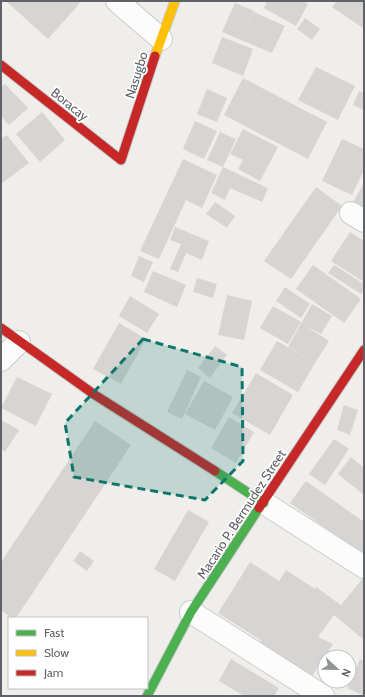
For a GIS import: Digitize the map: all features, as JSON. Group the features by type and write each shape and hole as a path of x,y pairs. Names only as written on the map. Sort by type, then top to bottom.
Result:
{"street":[{"path":"117,1 161,39"},
{"name":"Nasugbo","path":"123,158 161,39 175,1"},
{"name":"Boracay","path":"1,65 118,159 123,158"},
{"path":"1,328 18,342 95,395 364,567"},
{"path":"1,360 18,342"},
{"name":"Macario P. Bermudez Street","path":"147,696 192,612 364,350"},
{"path":"192,612 323,696"}],"highlighted area":[{"path":"143,339 242,367 243,461 205,500 74,477 65,423"}],"building":[{"path":"6,1 78,1 80,3 48,39"},
{"path":"267,1 303,1 308,4 296,26 264,8"},
{"path":"337,1 364,1 363,28 332,7"},
{"path":"235,3 254,11 245,29 254,12 285,26 272,53 222,32"},
{"path":"305,18 320,29 312,40 297,29"},
{"path":"222,37 253,49 243,76 212,63"},
{"path":"316,67 355,86 338,120 298,100"},
{"path":"243,78 327,122 308,159 224,115"},
{"path":"5,84 28,108 9,125 1,116 1,87"},
{"path":"207,89 227,98 217,122 197,114"},
{"path":"359,91 364,93 364,110 353,105"},
{"path":"42,112 65,140 40,162 16,134"},
{"path":"195,121 217,131 204,159 183,149"},
{"path":"243,129 278,147 260,181 238,169 243,160 230,154"},
{"path":"220,132 236,139 223,167 207,160"},
{"path":"7,135 29,163 1,184 1,139"},
{"path":"342,139 364,149 364,170 352,195 322,181"},
{"path":"183,159 217,175 202,208 186,200 159,259 140,251"},
{"path":"223,167 268,188 262,202 230,188 225,200 211,193"},
{"path":"364,183 364,209 353,202"},
{"path":"316,187 342,206 291,279 264,261"},
{"path":"215,202 235,216 227,228 206,214"},
{"path":"175,227 209,241 202,260 186,253 178,272 170,269 181,244 170,240"},
{"path":"350,232 364,241 364,282 331,261"},
{"path":"139,256 153,262 144,282 131,276"},
{"path":"313,265 361,299 344,323 296,289"},
{"path":"334,265 364,284 364,290 361,294 328,273"},
{"path":"153,271 186,285 177,307 144,292"},
{"path":"197,278 217,284 213,298 193,292"},
{"path":"285,287 310,304 301,318 276,301"},
{"path":"227,295 252,301 244,340 218,335"},
{"path":"130,296 159,314 147,333 119,316"},
{"path":"312,304 332,316 321,334 306,326 329,341 315,363 288,347"},
{"path":"273,306 301,322 288,344 260,328"},
{"path":"119,323 146,339 121,384 93,369"},
{"path":"277,341 315,363 298,392 260,370"},
{"path":"215,346 227,355 210,378 198,368"},
{"path":"187,370 201,377 182,419 167,412"},
{"path":"256,373 293,395 270,435 232,413"},
{"path":"17,377 52,394 36,426 1,408"},
{"path":"204,381 233,397 215,430 185,414"},
{"path":"344,405 358,410 350,435 337,430"},
{"path":"229,417 254,432 236,463 211,448"},
{"path":"1,420 19,430 5,452 1,449"},
{"path":"95,421 131,445 17,617 11,617 1,610 1,562"},
{"path":"334,439 349,449 325,485 309,474"},
{"path":"351,457 364,468 364,495 338,474"},
{"path":"306,481 364,522 364,555 290,503"},
{"path":"188,510 209,522 175,581 154,569"},
{"path":"80,551 94,561 87,571 73,561"},
{"path":"250,562 279,581 286,570 315,589 316,587 341,605 364,577 364,640 334,615 318,637 333,644 330,649 317,649 317,668 310,679 257,644 262,641 218,613"},
{"path":"231,659 279,688 274,696 244,696 219,681"},
{"path":"360,659 364,661 364,696 349,689 357,689 357,666"}],"traffic: fast":[{"path":"215,471 264,503"},
{"path":"147,696 191,612 259,508"}],"traffic: slow":[{"path":"155,56 175,1"}],"traffic: jam":[{"path":"1,65 121,160 155,56"},
{"path":"1,328 95,395 215,471"},
{"path":"259,508 364,350"}]}
